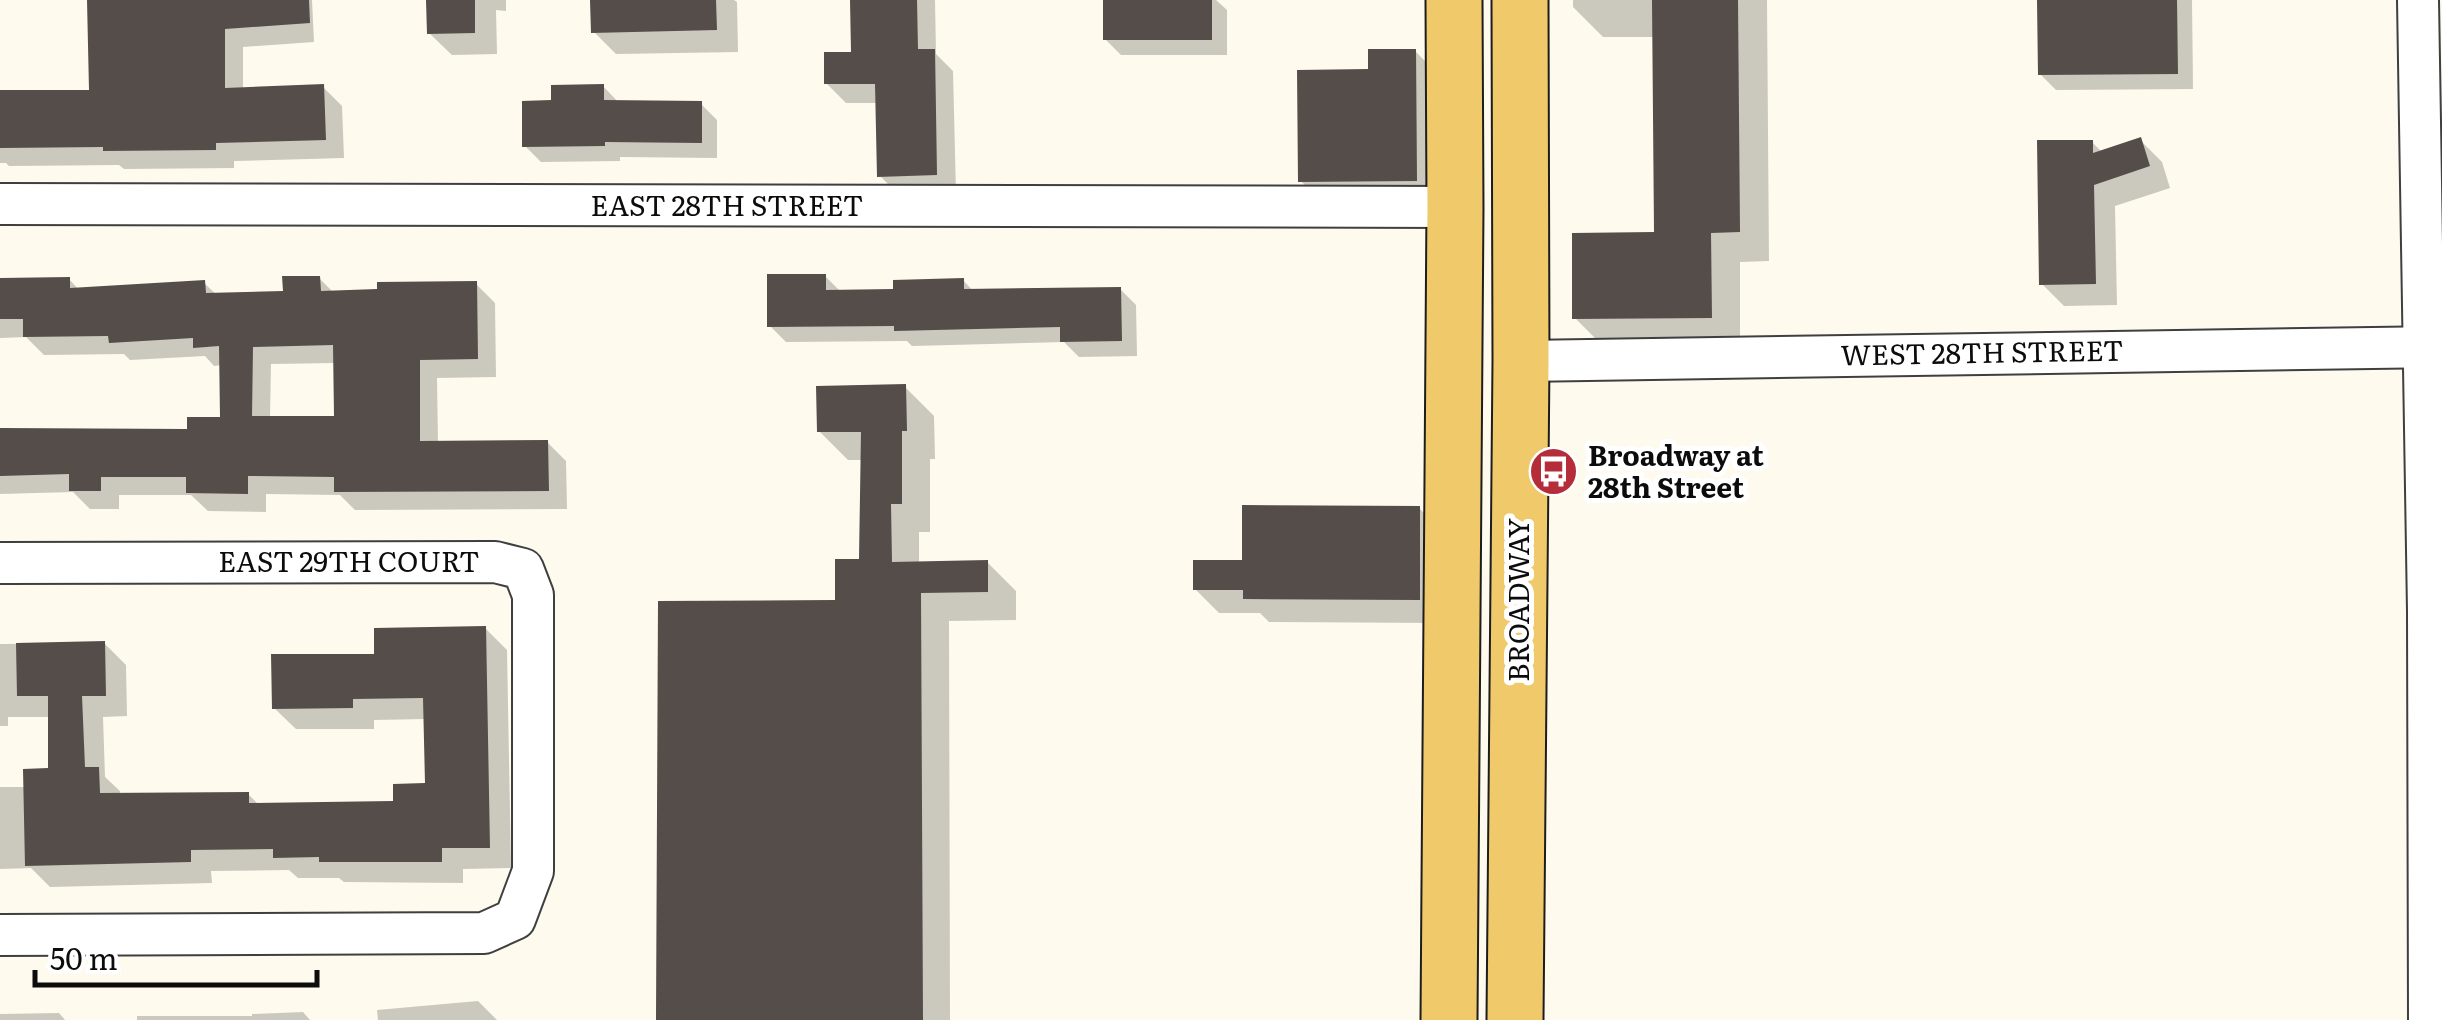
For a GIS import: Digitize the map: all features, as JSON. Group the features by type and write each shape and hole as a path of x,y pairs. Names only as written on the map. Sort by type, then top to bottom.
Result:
{"main road":[{"path":"1448,1020 1454,0"},
{"name":"BROADWAY","path":"1515,1020 1520,0"},
{"path":"1455,207 1484,233 1494,256 1491,522 1519,572"}],"street":[{"path":"2418,0 2433,347 2428,611 2429,1020"},
{"name":"EAST 28TH STREET","path":"0,204 1455,207"},
{"name":"WEST 28TH STREET","path":"1521,361 2433,347"},
{"name":"EAST 29TH COURT","path":"0,562 495,562 523,569 533,595 534,870 515,919 484,932 0,935"}],"building":[{"path":"87,0 309,0 310,23 225,29 225,88 324,84 326,140 216,143 216,150 0,148 0,90 89,90"},
{"path":"426,0 475,0 475,33 427,34"},
{"path":"590,0 716,0 717,30 591,33"},
{"path":"850,0 917,0 918,49 935,49 937,175 877,177 875,84 824,84 824,52 851,52"},
{"path":"1103,0 1212,0 1212,40 1103,40"},
{"path":"1652,0 1738,0 1740,232 1711,233 1712,318 1572,319 1572,233 1654,232"},
{"path":"2037,0 2177,0 2178,74 2038,75"},
{"path":"1368,49 1416,49 1417,181 1298,182 1297,70 1368,69"},
{"path":"604,84 604,100 702,101 702,143 605,142 605,146 522,147 522,101 551,100 551,85"},
{"path":"2141,137 2150,166 2094,185 2096,284 2039,285 2037,140 2093,140 2093,153"},
{"path":"767,274 826,274 826,290 893,289 893,280 964,278 964,289 1121,287 1122,341 1060,342 1060,327 894,331 894,326 767,327"},
{"path":"282,276 320,276 321,291 377,289 377,282 477,281 478,359 420,360 420,441 548,440 549,491 334,492 334,477 248,476 248,494 186,493 186,477 101,477 101,491 69,491 69,474 0,476 0,428 187,429 187,417 220,417 219,346 193,348 193,338 109,343 108,336 23,337 23,319 0,319 0,278 70,277 70,288 205,280 206,293 283,291","holes":["333,345 334,416 252,416 253,347"]},
{"path":"906,384 902,504 891,504 892,562 988,560 988,592 921,593 923,1020 656,1020 658,601 835,600 835,559 859,559 861,432 817,432 816,386"},
{"path":"1242,505 1420,506 1420,600 1243,599 1243,590 1193,590 1193,560 1242,560"},
{"path":"486,626 490,848 442,848 442,862 319,862 319,857 273,858 273,849 191,850 191,862 25,866 23,769 48,768 48,696 17,696 16,643 105,641 106,696 82,696 85,767 99,767 100,793 249,792 249,803 393,801 393,784 425,783 423,698 353,699 353,708 272,709 271,654 374,654 374,628"}],"place":[{"name":"Broadway at 28th Street","path":"1553,472"}]}
